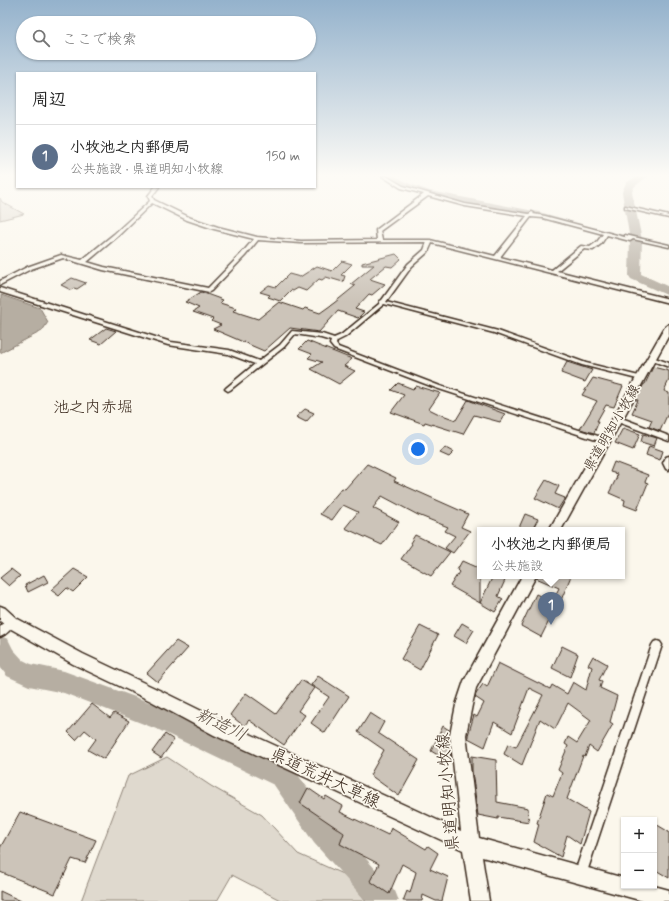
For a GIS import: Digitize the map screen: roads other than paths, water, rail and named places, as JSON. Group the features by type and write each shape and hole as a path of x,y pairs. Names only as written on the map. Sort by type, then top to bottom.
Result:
{"main road":[{"name":"県道明知小牧線","path":"557,527 606,438 642,378 669,326"},
{"name":"県道明知小牧線","path":"480,901 471,845 458,735 469,686 528,579"},
{"name":"県道荒井大草線","path":"5,622 220,729 471,845 669,899"}],"street":[{"path":"83,262 134,218"},
{"path":"187,218 216,228 257,238 301,242 430,241 669,301"},
{"path":"380,241 378,231 395,218"},
{"path":"497,257 528,218"},
{"path":"546,218 606,234 639,238 669,246"},
{"path":"558,218 631,238"},
{"path":"554,271 583,247 591,249 599,243 606,234"},
{"path":"0,283 29,268 63,256 122,273 209,290 243,255 257,238"},
{"path":"228,389 282,346 294,332 322,336 334,340 343,336 381,305 410,265 426,251 430,241"},
{"path":"0,290 170,344 230,352 260,364"},
{"path":"382,302 496,332 584,364 642,378"},
{"path":"334,340 336,348 416,379 598,438 606,438"},
{"path":"652,359 669,365"},
{"path":"617,420 669,439"},
{"path":"669,459 667,463 669,467"},
{"path":"580,875 657,645"}],"waterway":[{"path":"550,218 564,222"},
{"path":"632,218 636,240 635,276 669,292"},
{"name":"新造川","path":"0,646 5,656 15,668 29,675 64,682 165,720 283,776 324,833 385,901"}],"place":[{"name":"小牧池之内郵便局","path":"551,625"}],"district":[{"name":"池之内赤堀","path":"93,407"}]}
